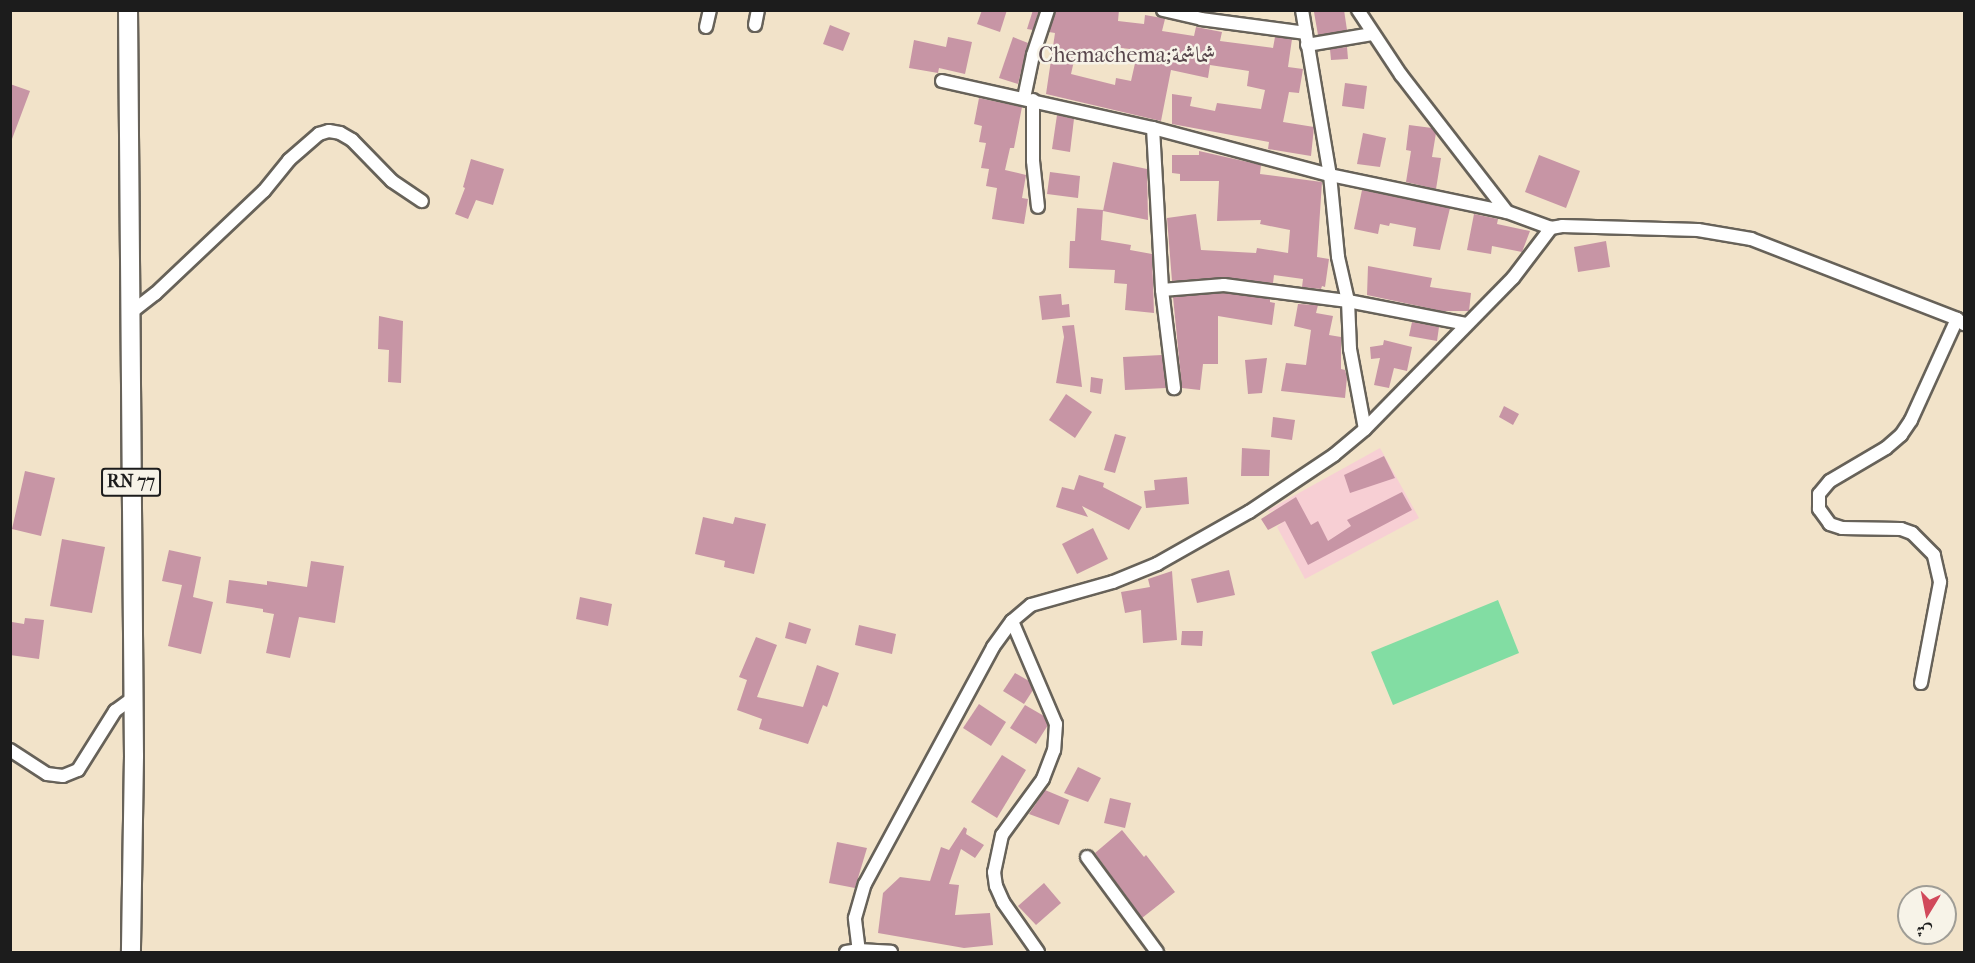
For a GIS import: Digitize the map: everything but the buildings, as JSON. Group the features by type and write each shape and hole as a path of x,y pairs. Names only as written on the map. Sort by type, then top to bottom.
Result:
{"main road":[{"name":"RN 77","path":"128,10 133,698 131,952"}],"street":[{"path":"706,27 710,10"},
{"path":"755,25 758,10"},
{"path":"1038,207 1029,99 1033,55 1048,10"},
{"path":"1163,10 1307,39 1372,34"},
{"path":"1302,10 1330,174 1338,257 1348,301 1350,349 1365,429"},
{"path":"1358,10 1372,34 1507,212"},
{"path":"942,81 1153,128 1330,174 1507,212 1551,228 1562,226 1698,230 1750,239 1961,322 1911,420 1900,435 1887,448 1830,481 1819,494 1819,509 1830,524 1842,528 1900,529 1912,533 1935,555 1938,566 1939,592 1921,683"},
{"path":"1153,128 1162,290 1174,388"},
{"path":"129,314 155,294 264,191 289,160 319,134 329,131 340,133 352,140 392,181 422,201"},
{"path":"891,952 854,952 855,918 865,884 993,647 1012,621 1031,604 1113,582 1157,564 1249,512 1334,455 1365,429 1513,278 1551,228"},
{"path":"1162,290 1224,285 1348,301 1466,324"},
{"path":"1012,621 1056,724 1054,750 1043,779 1002,835 994,872 996,886 1003,902 1038,952"},
{"path":"10,750 48,774 63,776 78,770 111,716 133,698"},
{"path":"1087,857 1156,952"}],"shaded area":[{"path":"1380,448 1419,518 1305,579 1277,527 1281,524 1274,510 1270,512 1268,510"}],"green space":[{"path":"1498,600 1519,653 1393,705 1371,652"}],"district":[{"name":"Chemachema;شماشمة","path":"1127,56"}]}
